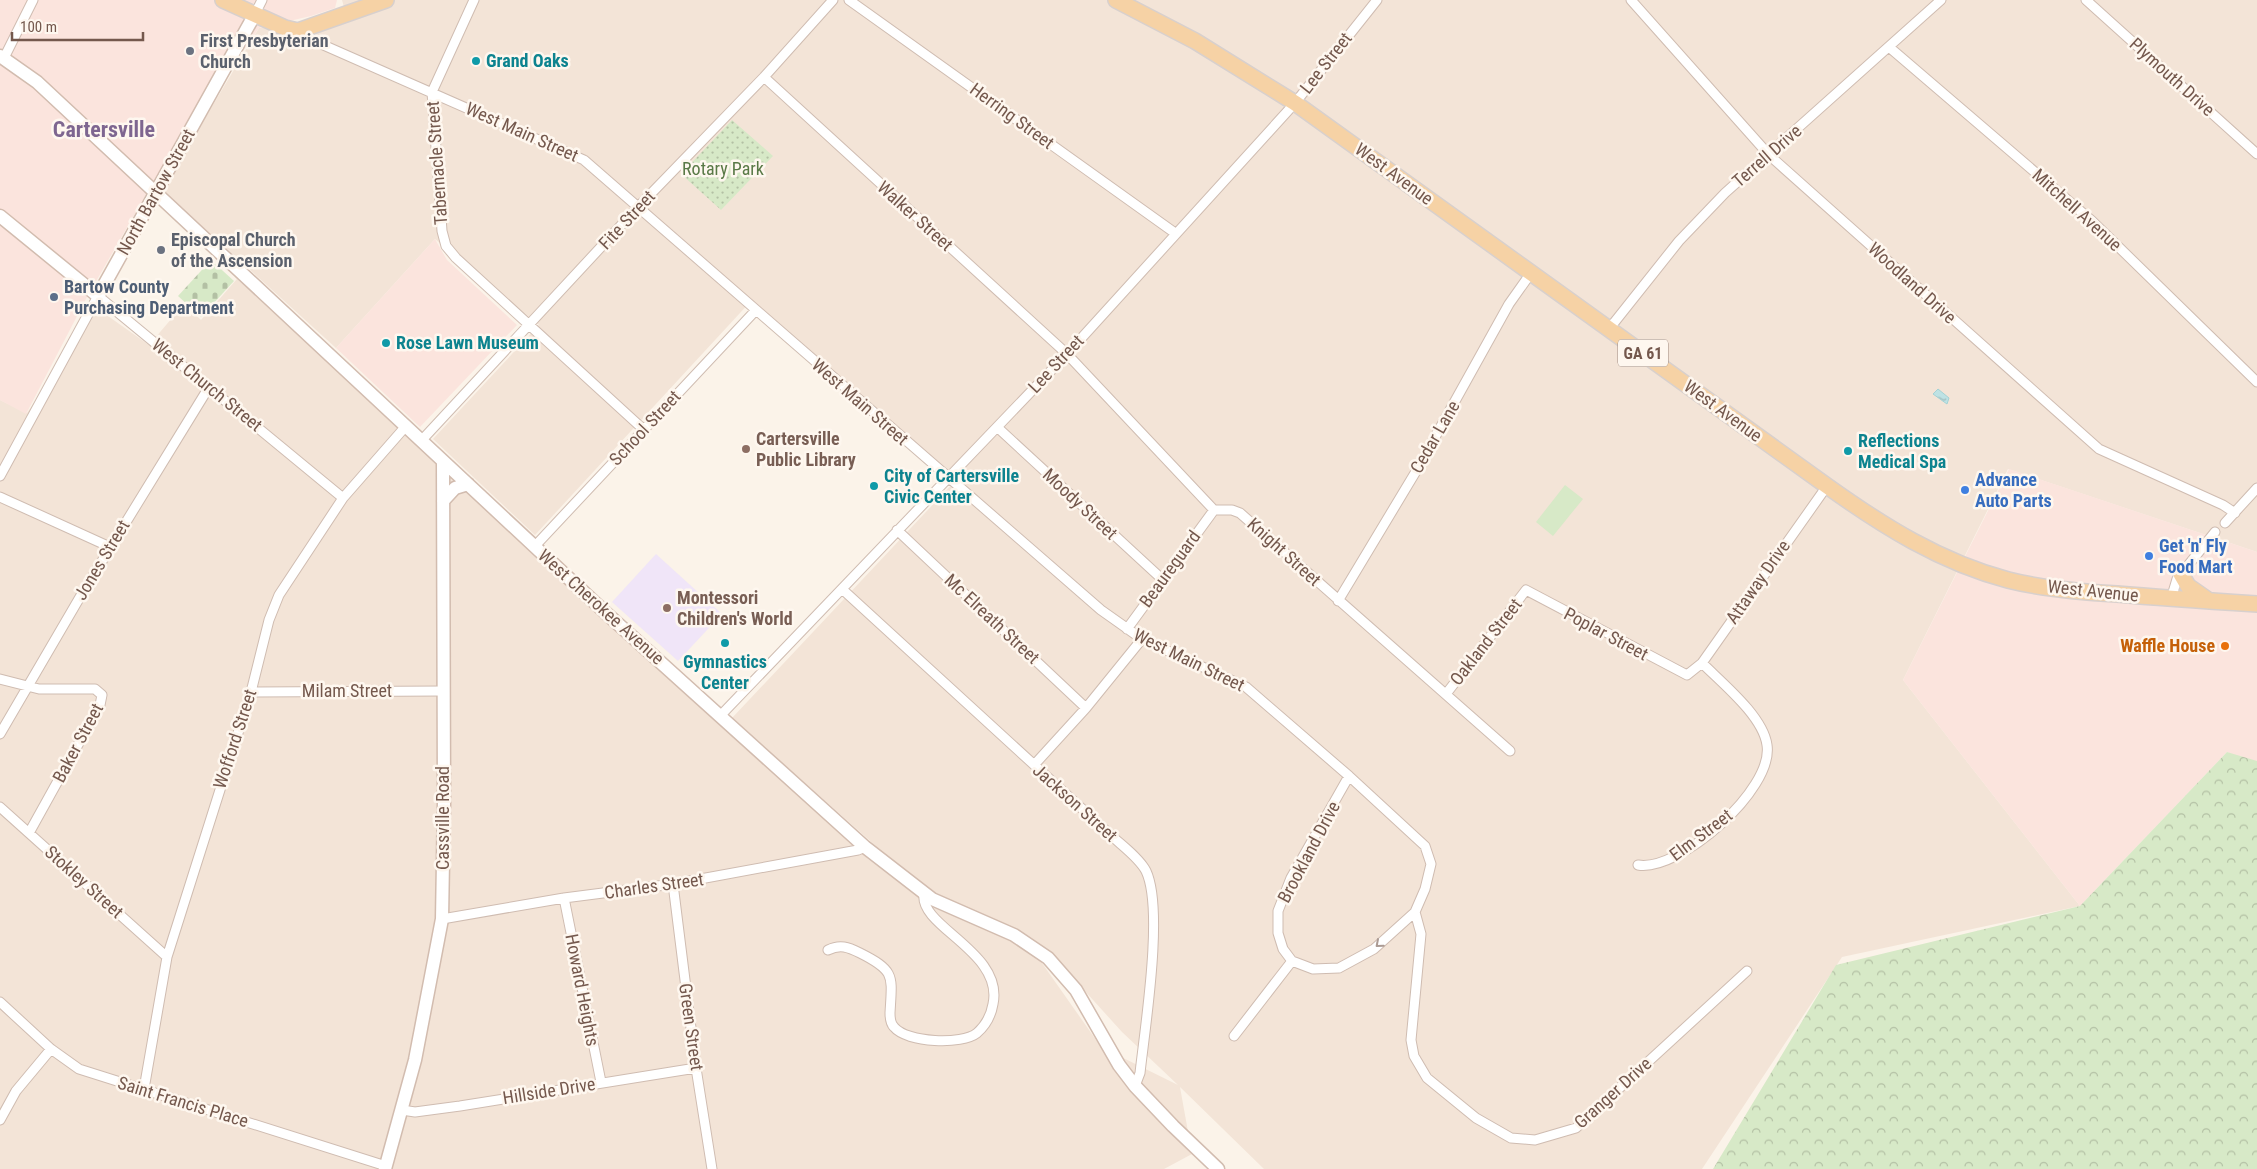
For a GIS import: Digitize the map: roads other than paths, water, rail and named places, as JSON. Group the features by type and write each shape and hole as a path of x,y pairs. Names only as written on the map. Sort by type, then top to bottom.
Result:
{"main road":[{"name":"West Main Street","path":"224,0 285,28 298,31"},
{"path":"298,31 386,0"},
{"name":"West Avenue","path":"1116,0 1195,41 1294,103 1827,486 1910,542 1986,573 2009,580 2055,588 2172,599 2257,604"},
{"name":"North Bartow Street","path":"98,296 255,14"},
{"name":"West Cherokee Avenue","path":"2,57 37,82 443,461 865,847 924,894 1014,935 1032,945 1052,961 1076,990 1119,1065 1135,1086 1218,1169"},
{"name":"West Church Street","path":"0,216 98,296"},
{"name":"Cassville Road","path":"386,1167 417,1051 442,919 444,691 443,461"},
{"path":"443,501 454,488 468,484"},
{"path":"2181,574 2188,586 2210,601"}],"street":[{"path":"2,57 33,0"},
{"path":"255,14 262,0"},
{"name":"Tabernacle Street","path":"474,0 432,92 442,231 446,246 456,258 529,327 643,429"},
{"name":"Fite Street","path":"422,441 639,206 764,77 833,0"},
{"name":"Herring Street","path":"849,0 1175,233"},
{"name":"Lee Street","path":"721,715 1067,354 1294,103 1376,0"},
{"name":"Woodland Drive","path":"1631,0 1769,155 2099,449 2223,505 2235,513"},
{"name":"Terrell Drive","path":"1609,328 1702,216 1942,0"},
{"name":"Plymouth Drive","path":"2086,0 2257,154"},
{"name":"West Main Street","path":"298,31 321,44 574,154 593,166 948,479 1101,610 1142,640 1246,687 1349,776 1426,846 1431,864 1425,889 1415,912"},
{"name":"Mitchell Avenue","path":"1889,47 2092,221 2257,382"},
{"name":"Walker Street","path":"764,77 1067,354"},
{"name":"Cedar Lane","path":"1338,601 1415,473 1509,304 1531,273"},
{"name":"West Church Street","path":"98,296 343,498"},
{"name":"North Bartow Street","path":"0,476 98,296"},
{"name":"School Street","path":"535,546 756,310"},
{"path":"1067,354 1214,510"},
{"name":"Jones Street","path":"0,734 26,686 209,387"},
{"name":"Wofford Street","path":"144,1089 167,957 250,692 269,620 279,596 343,498 406,426"},
{"name":"Moody Street","path":"997,427 1163,580"},
{"name":"Attaway Drive","path":"1687,675 1702,663 1827,486"},
{"path":"2225,523 2257,488"},
{"path":"0,497 110,547"},
{"name":"Knight Street","path":"1214,510 1240,512 1338,601 1510,751"},
{"name":"Beaureguard","path":"1127,629 1214,510"},
{"name":"Mc Elreath Street","path":"897,530 1086,708"},
{"path":"2172,599 2174,585 2181,574 2215,532"},
{"name":"Jackson Street","path":"842,589 1114,838 1145,869 1152,887 1153,909 1149,986 1140,1073 1135,1086"},
{"name":"Poplar Street","path":"1526,590 1687,675"},
{"name":"Oakland Street","path":"1446,694 1526,590"},
{"path":"1034,765 1086,708 1142,640"},
{"name":"Elm Street","path":"1638,865 1648,867 1665,863 1727,820 1758,783 1766,758 1767,746 1761,728 1735,696 1702,663"},
{"path":"0,679 26,686"},
{"name":"Baker Street","path":"26,686 66,690 95,689 99,691 102,700 29,833"},
{"name":"Milam Street","path":"250,692 444,691"},
{"name":"Brookland Drive","path":"1292,961 1283,949 1278,933 1278,911 1291,878 1349,776"},
{"name":"Stokley Street","path":"0,808 167,957"},
{"name":"Charles Street","path":"442,919 564,898 673,884 849,852 865,847"},
{"name":"Green Street","path":"673,884 696,1068 712,1169"},
{"path":"828,950 836,946 847,946 873,960 887,971 890,976 892,990 891,1021 894,1027 901,1033 918,1038 951,1041 971,1038 984,1026 991,1014 995,995 993,980 983,963 933,915 926,906 924,894"},
{"name":"Howard Heights","path":"564,898 601,1082"},
{"path":"1234,1036 1292,961 1313,969 1339,968 1374,949 1415,912"},
{"name":"Granger Drive","path":"1415,912 1421,934 1411,1040 1414,1056 1427,1078 1476,1118 1511,1138 1535,1140 1576,1128 1748,971"},
{"name":"Saint Francis Place","path":"0,1002 51,1049 79,1069 386,1167"},
{"path":"0,1120 16,1091 51,1049"},
{"name":"Hillside Drive","path":"402,1110 415,1112 460,1106 696,1068"}],"water":[{"path":"1938,389 1949,398 1947,404 1933,394"}],"place":[{"name":"First Presbyterian Church","path":"190,51"},
{"name":"Grand Oaks","path":"476,61"},
{"name":"Episcopal Church of the Ascension","path":"161,250"},
{"name":"Bartow County Purchasing Department","path":"54,297"},
{"name":"Rose Lawn Museum","path":"386,343"},
{"name":"Cartersville Public Library","path":"746,449"},
{"name":"Reflections Medical Spa","path":"1848,451"},
{"name":"City of Cartersville Civic Center","path":"874,486"},
{"name":"Advance Auto Parts","path":"1965,490"},
{"name":"Get 'n' Fly Food Mart","path":"2149,556"},
{"name":"Montessori Children's World","path":"667,608"},
{"name":"Gymnastics Center","path":"725,643"},
{"name":"Waffle House","path":"2225,646"}],"district":[{"name":"Cartersville","path":"104,129"}],"park label":[{"name":"Rotary Park","path":"723,169"}]}
